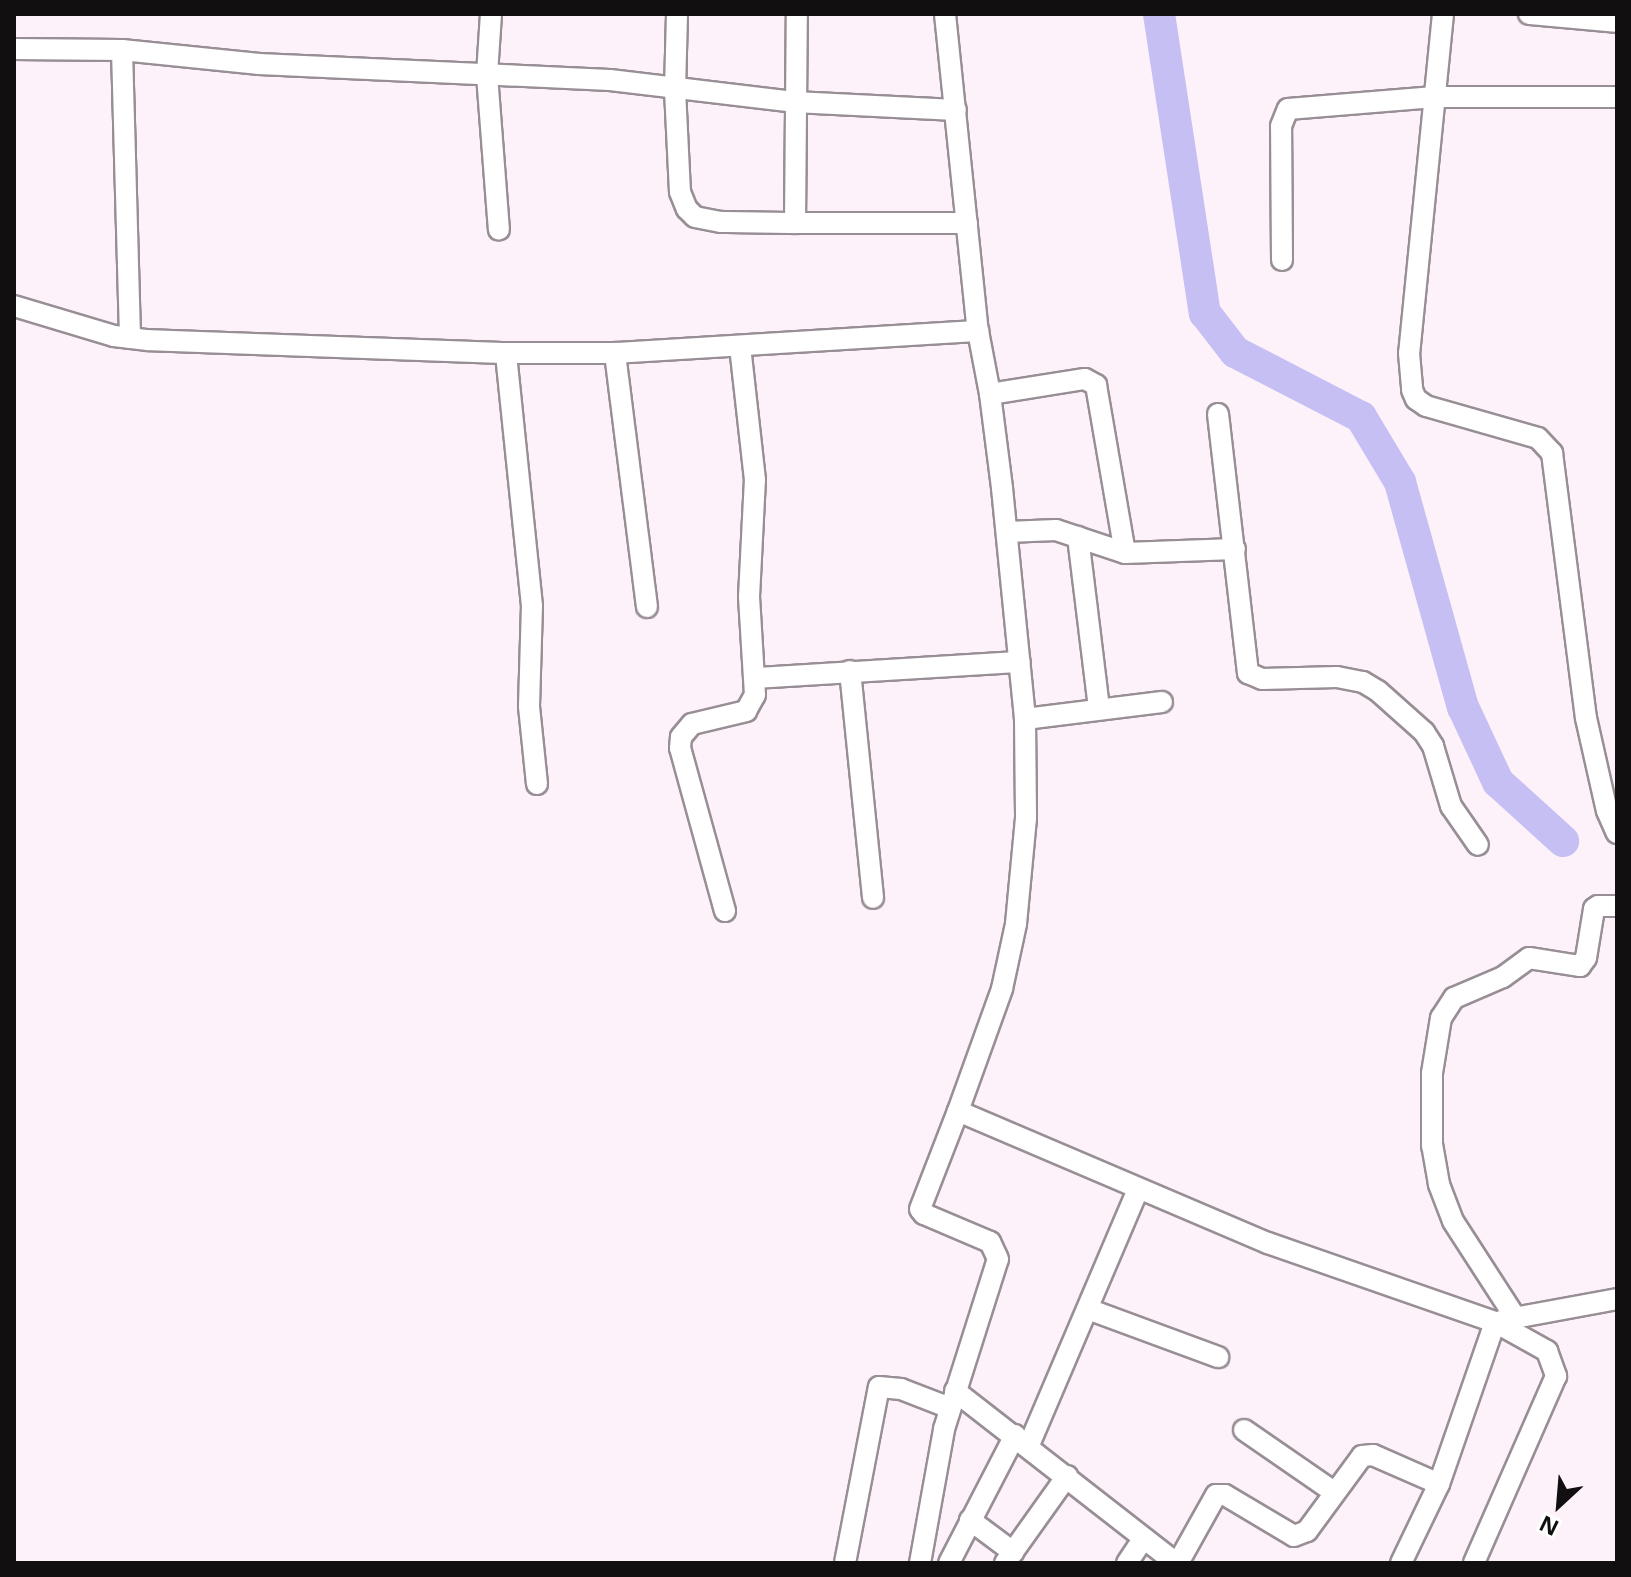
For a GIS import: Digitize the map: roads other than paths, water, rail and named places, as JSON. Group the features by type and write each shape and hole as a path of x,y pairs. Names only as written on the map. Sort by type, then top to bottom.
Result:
{"street":[{"path":"491,14 487,74 499,230"},
{"path":"677,14 675,90 680,192 695,217 721,222 967,223"},
{"path":"795,223 797,14"},
{"path":"920,1563 952,1400 998,1259 990,1242 924,1214 920,1209 1002,989 1016,924 1026,818 1025,719 1007,532 990,394 978,331 945,14"},
{"path":"1443,14 1409,353 1412,390 1416,399 1426,406 1538,438 1552,453 1586,718 1607,811 1617,833"},
{"path":"1529,14 1617,22"},
{"path":"14,49 122,50 259,64 610,80 794,102 956,110"},
{"path":"122,50 130,338"},
{"path":"1282,260 1281,126 1288,109 1435,97 1617,97"},
{"path":"14,306 130,338 506,353 615,353 978,331"},
{"path":"725,911 680,748 681,737 692,724 746,711 755,695 749,597 755,480 740,347"},
{"path":"506,353 532,606 529,706 537,784"},
{"path":"615,353 647,607"},
{"path":"990,394 1085,379 1094,382 1125,553"},
{"path":"1218,414 1235,549 1235,583 1248,673 1262,679 1337,677 1363,682 1378,691 1424,732 1433,746 1451,806 1478,845"},
{"path":"1007,532 1056,530 1125,553 1235,549"},
{"path":"1078,537 1099,708"},
{"path":"756,678 1020,662"},
{"path":"850,671 873,898"},
{"path":"1025,719 1162,702"},
{"path":"1401,1563 1439,1484 1505,1320 1453,1221 1439,1184 1432,1146 1432,1073 1441,1018 1454,998 1503,977 1529,958 1580,966 1586,958 1594,909 1598,906 1617,906"},
{"path":"958,1111 1268,1243 1505,1320 1547,1351 1556,1376 1474,1563"},
{"path":"949,1563 970,1520 1022,1440 1063,1360 1138,1190"},
{"path":"1505,1320 1617,1299"},
{"path":"1088,1309 1218,1357"},
{"path":"845,1563 879,1387 952,1400 1022,1440 1177,1563 1216,1495 1225,1495 1294,1536 1307,1531 1357,1461 1368,1454 1439,1484"},
{"path":"1244,1430 1334,1492"},
{"path":"970,1520 1009,1558 1067,1476"},
{"path":"1127,1563 1143,1539"}],"waterway":[{"path":"1159,14 1205,313 1235,352 1361,417 1400,482 1463,707 1498,782 1563,841"}]}
